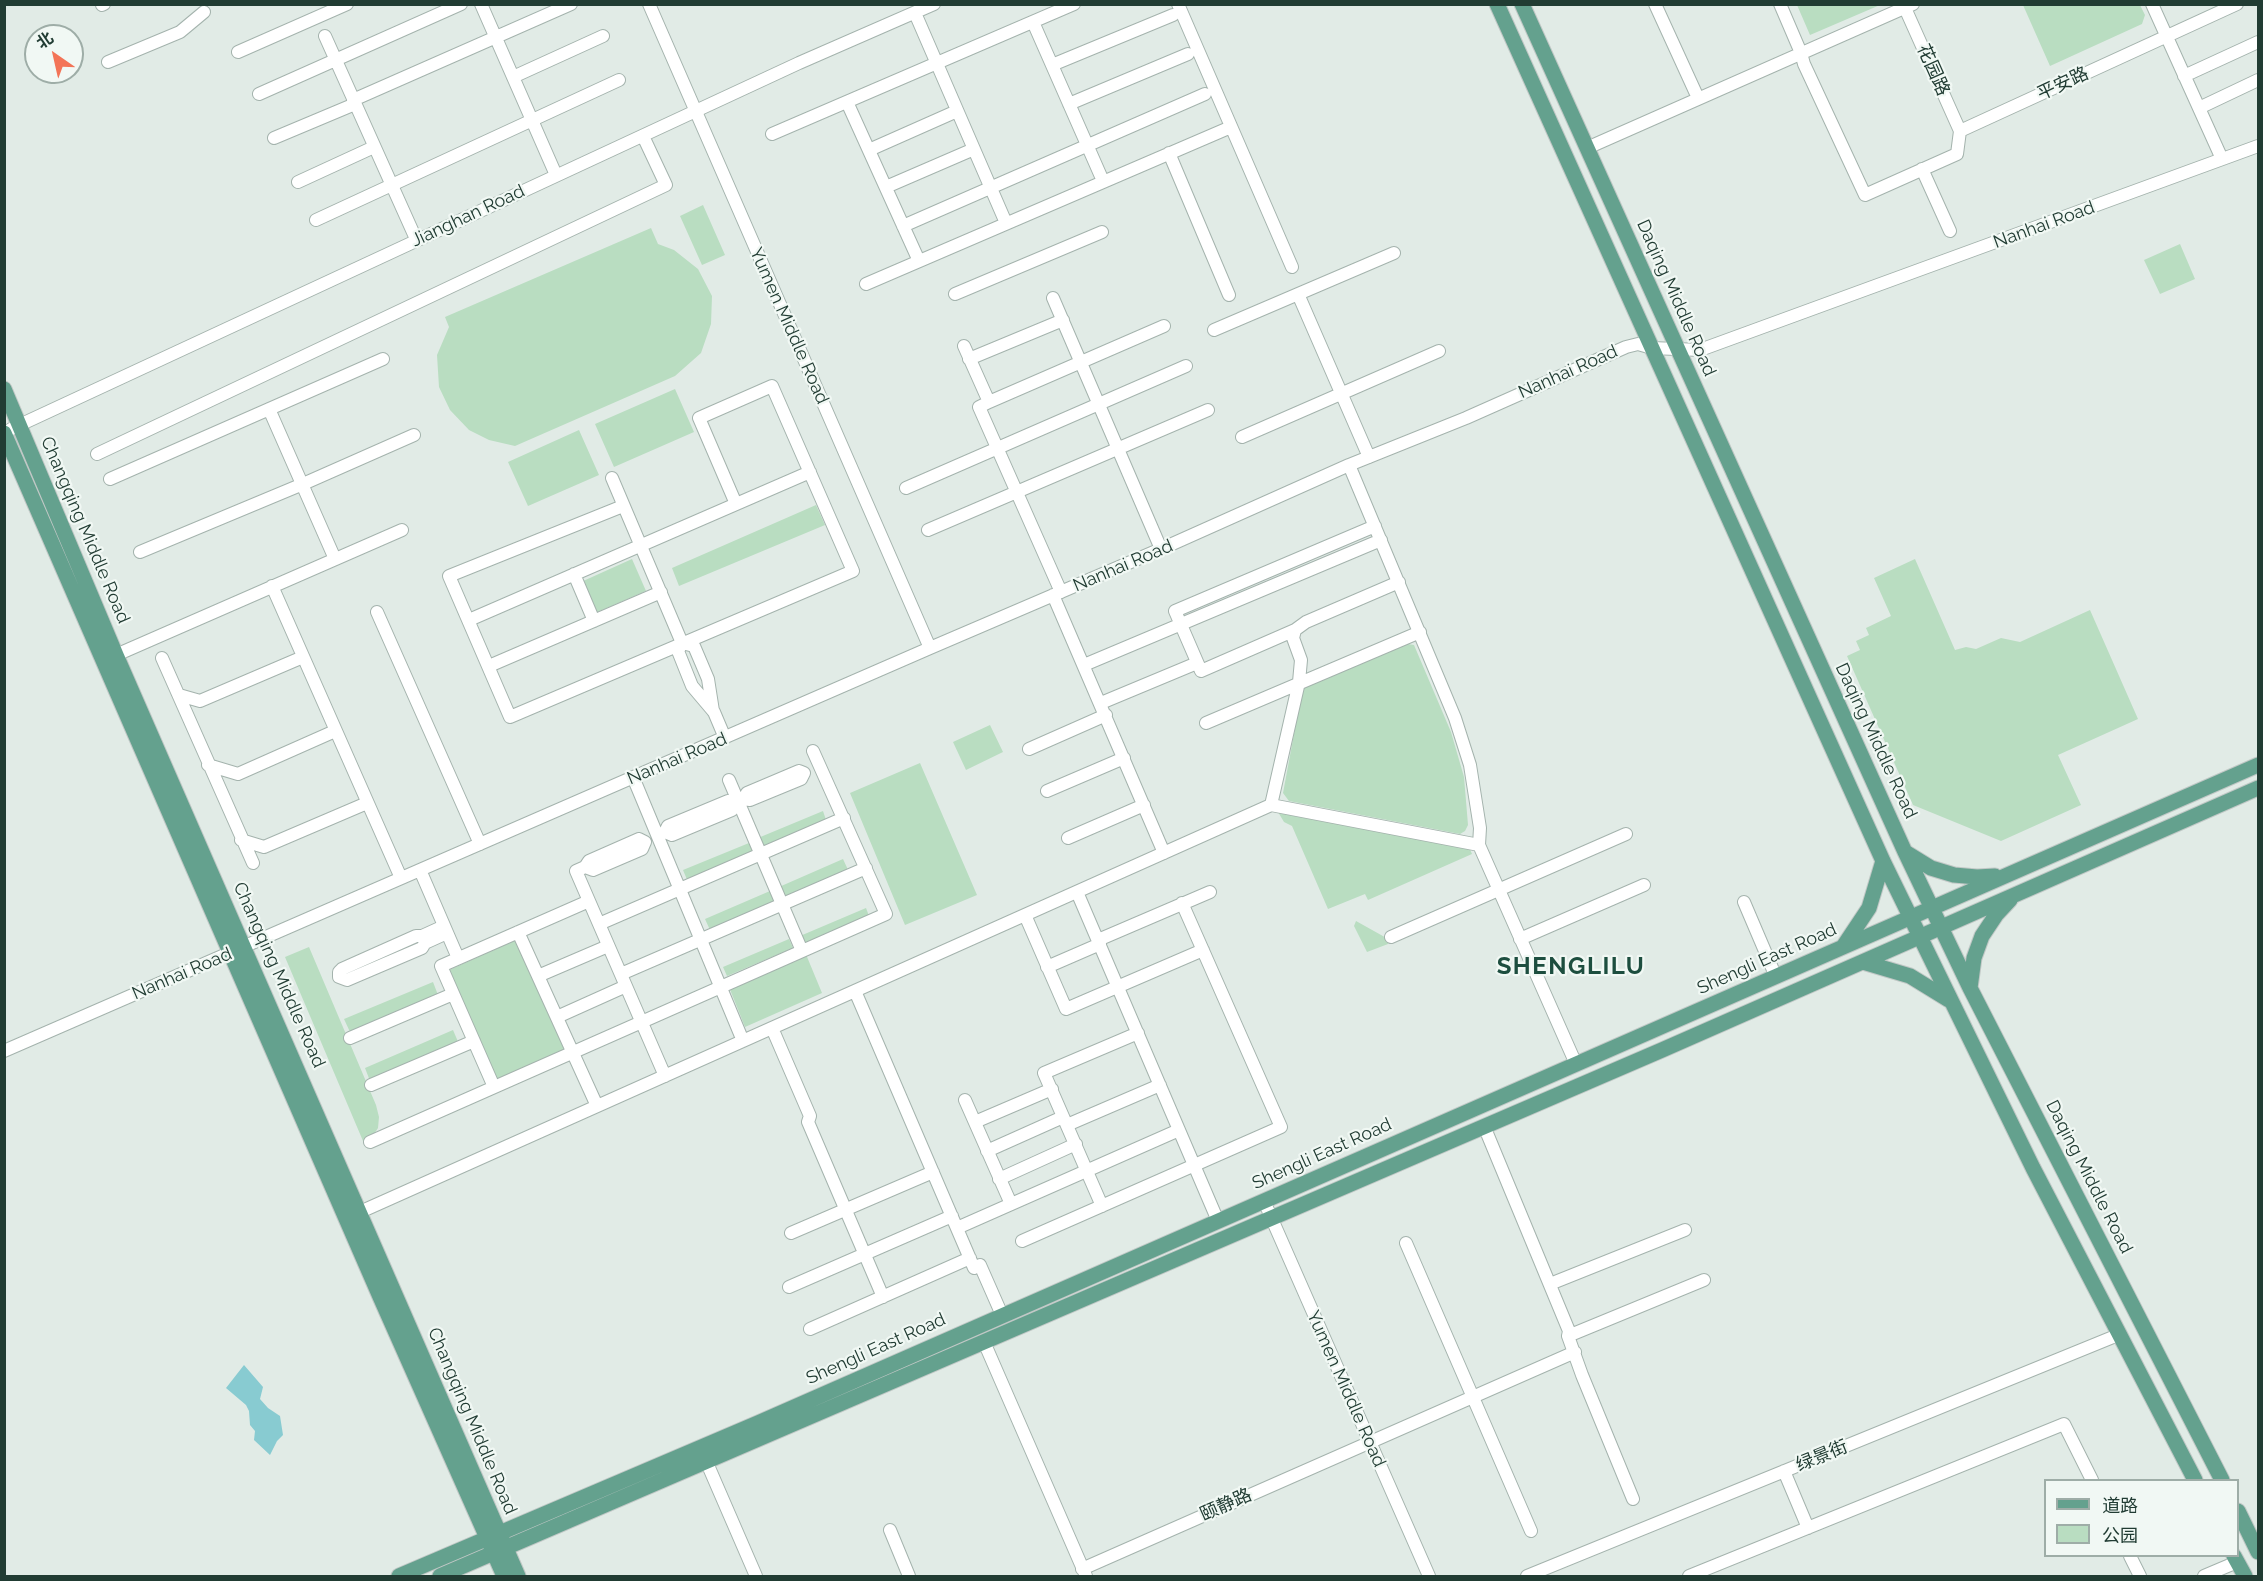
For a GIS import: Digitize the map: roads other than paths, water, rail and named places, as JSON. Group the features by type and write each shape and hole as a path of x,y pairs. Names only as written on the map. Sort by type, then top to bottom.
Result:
{"main road":[{"path":"1497,4 1883,861 2118,1335 2194,1479"},
{"name":"Daqing Middle Road","path":"1522,4 1941,928 2221,1479"},
{"name":"Changqing Middle Road","path":"4,389 377,1290 500,1551 518,1576"},
{"name":"Changqing Middle Road","path":"4,432 238,950 360,1212 493,1536"},
{"name":"Shengli East Road","path":"399,1576 747,1428 2259,765"},
{"name":"Shengli East Road","path":"440,1576 707,1463 2259,788"},
{"path":"1905,852 1930,868 1954,875 1977,877 2004,875"},
{"path":"1841,948 1869,908 1883,861"},
{"path":"1970,988 1974,958 1982,936 1996,915 2014,895"},
{"path":"1863,962 1910,976 1950,1000"},
{"path":"2239,1513 2259,1552"},
{"name":"Changqing Middle Road","path":"500,1551 504,1576"},
{"path":"2236,1559 2245,1576"}],"street":[{"path":"238,52 347,4"},
{"path":"259,94 461,4"},
{"path":"481,4 556,175"},
{"path":"274,138 571,4"},
{"name":"Yumen Middle Road","path":"649,4 930,648"},
{"name":"Jianghan Road","path":"4,432 416,239 799,63 934,4"},
{"path":"772,134 1074,4"},
{"path":"1655,4 1698,98"},
{"path":"1780,4 1804,64 1865,195 1957,154 1960,132"},
{"path":"2152,4 2222,159"},
{"name":"平安路","path":"1960,132 2236,4"},
{"path":"1587,148 1909,6"},
{"name":"花园路","path":"1909,6 1960,132"},
{"path":"1053,65 1175,10 1231,127 1292,267"},
{"path":"108,62 180,32 204,12"},
{"path":"915,13 1006,223"},
{"path":"1033,22 1103,182"},
{"path":"325,36 416,239"},
{"path":"513,77 603,36"},
{"path":"2184,76 2259,42"},
{"path":"1069,104 1188,54"},
{"path":"316,220 619,80"},
{"path":"2199,108 2259,80"},
{"path":"903,226 1206,94"},
{"path":"847,102 918,261"},
{"path":"869,150 957,111"},
{"path":"866,284 1231,127"},
{"path":"97,454 666,185 643,136"},
{"name":"Nanhai Road","path":"4,1051 1161,549 1349,465 1475,414 1626,347 1638,344 1652,348 1700,350 2259,146"},
{"path":"298,182 374,147"},
{"path":"886,187 974,149"},
{"path":"1169,153 1229,295"},
{"path":"1922,170 1950,231"},
{"path":"955,294 1102,232"},
{"path":"1214,330 1394,253"},
{"path":"1298,294 1369,457"},
{"path":"1053,298 1161,549"},
{"path":"969,359 1063,320"},
{"path":"1164,326 979,407 1017,492 1084,665 1164,853"},
{"path":"964,346 989,402"},
{"path":"1242,437 1439,351"},
{"path":"110,479 383,359"},
{"path":"906,488 1186,366"},
{"path":"623,506 448,576 510,717 853,571 772,386 699,418 736,504"},
{"path":"269,409 335,559"},
{"path":"928,530 1208,410"},
{"path":"140,552 414,435"},
{"path":"1349,465 1455,718 1470,765 1480,828 1479,845 1576,1064"},
{"path":"469,620 810,472"},
{"path":"612,478 682,643 678,651 692,686 714,712 725,738"},
{"path":"1375,526 1175,611 1197,663 1201,670 1399,582"},
{"path":"116,655 402,530"},
{"path":"1084,665 1381,540"},
{"path":"574,574 594,621"},
{"path":"272,586 401,878"},
{"path":"489,666 661,592"},
{"path":"377,612 480,844"},
{"path":"1271,805 1299,682 1301,660 1293,638 1295,630"},
{"path":"1206,723 1420,632"},
{"path":"179,695 200,701 303,657"},
{"path":"162,658 253,863"},
{"path":"1029,749 1103,709 1197,663"},
{"path":"208,765 238,774 335,731"},
{"path":"370,1142 886,914 813,751"},
{"path":"1047,791 1124,758"},
{"path":"665,1076 576,871 585,867 589,861 639,839 645,842 661,834 668,826 728,801 739,801 747,793 799,771 804,773 821,766"},
{"path":"633,777 661,834 679,889 743,1041"},
{"path":"729,780 802,951"},
{"path":"242,840 264,847 367,803"},
{"path":"1068,838 1144,805"},
{"path":"360,1212 1271,805 1479,845"},
{"path":"599,924 843,818"},
{"path":"1391,937 1626,834"},
{"path":"621,974 866,868"},
{"path":"420,870 458,958"},
{"path":"1520,939 1644,885"},
{"path":"1077,892 1218,1221"},
{"path":"1047,967 1210,892"},
{"path":"494,1087 441,966 589,901"},
{"path":"1744,902 1776,976"},
{"path":"1022,1241 1281,1127 1182,903"},
{"path":"1025,915 1066,1009 1203,950"},
{"path":"424,940 446,930"},
{"path":"519,932 597,1106"},
{"path":"416,936 424,940 422,948 347,980 339,977 342,969 416,936"},
{"path":"538,976 608,946"},
{"path":"556,1017 626,986"},
{"path":"855,991 974,1268 980,1265 1002,1315"},
{"path":"350,1038 453,994"},
{"path":"772,1028 810,1116 808,1122 883,1297"},
{"path":"1102,1206 1044,1073 1138,1033"},
{"path":"370,1085 474,1041"},
{"path":"987,1151 1160,1085"},
{"path":"975,1122 1052,1089"},
{"path":"965,1100 1011,1204"},
{"path":"1484,1126 1569,1331 1568,1336 1633,1499"},
{"path":"789,1287 865,1255 1011,1204 1179,1130"},
{"path":"999,1179 1076,1144"},
{"path":"791,1233 933,1172"},
{"name":"Yumen Middle Road","path":"1264,1201 1429,1576"},
{"path":"1550,1284 1685,1230"},
{"path":"1406,1243 1531,1531"},
{"path":"810,1329 970,1258"},
{"path":"1568,1336 1704,1280"},
{"name":"绿景街","path":"1527,1576 2118,1335"},
{"path":"984,1342 1084,1573"},
{"name":"颐静路","path":"1084,1573 1370,1442 1575,1352"},
{"path":"1689,1576 2064,1424 2092,1479"},
{"path":"707,1463 756,1576"},
{"path":"1784,1471 1808,1528"},
{"path":"890,1530 909,1576"},
{"path":"2130,1557 2140,1576"},
{"path":"2204,1576 2236,1559"}],"water":[{"path":"244,1365 263,1387 260,1399 280,1416 283,1435 270,1455 254,1440 255,1431 250,1425 246,1405 226,1388"}],"district":[{"name":"SHENGLILU","path":"1571,967"}]}
